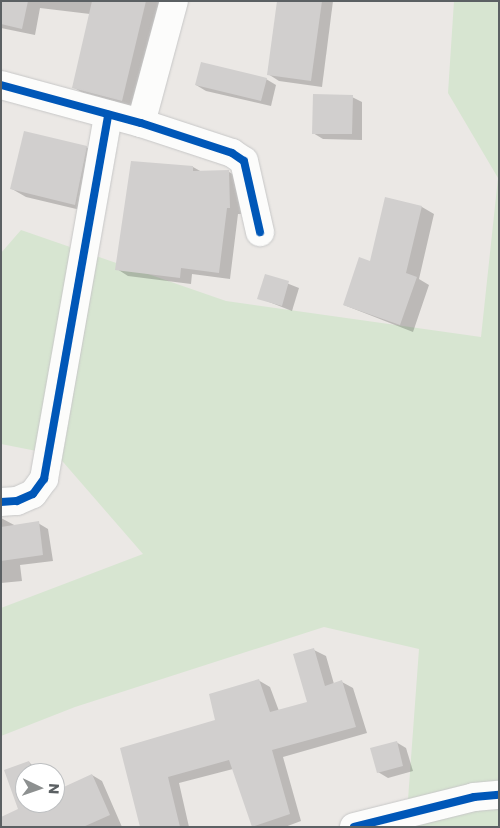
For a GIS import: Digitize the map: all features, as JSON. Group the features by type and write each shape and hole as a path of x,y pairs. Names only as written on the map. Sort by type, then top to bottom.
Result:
{"street":[{"path":"141,124 174,1"},
{"path":"1,85 141,124 232,153 244,161 260,232"},
{"path":"1,502 17,501 33,494 44,479 108,115"},
{"path":"354,827 486,796"}],"green space":[{"path":"454,1 499,1 499,827 406,827 419,649 324,627 75,707 1,736 1,608 143,554 57,455 1,444 1,253 21,230 226,301 481,337 498,178 448,93"}],"building":[{"path":"1,1 28,1 22,29 1,24"},
{"path":"92,1 146,1 122,101 72,88"},
{"path":"277,1 322,1 311,81 267,75"},
{"path":"201,62 267,78 261,101 195,85"},
{"path":"313,94 353,95 352,134 312,134"},
{"path":"24,131 87,146 75,205 10,189"},
{"path":"131,161 193,166 193,171 229,170 230,208 227,208 219,273 181,268 180,278 115,270"},
{"path":"385,197 422,206 406,273 417,277 400,325 343,305 359,257 370,261"},
{"path":"265,274 289,281 282,306 257,299"},
{"path":"39,521 43,555 1,561 1,527"},
{"path":"314,648 325,686 342,680 356,727 272,750 290,814 252,827 229,760 168,777 180,827 140,827 120,748 215,720 209,694 259,679 270,712 307,702 293,654"},
{"path":"397,741 403,766 377,773 370,748"},
{"path":"15,766 15,801 4,770"},
{"path":"92,774 110,815 83,827 1,827 1,817 15,810 15,813 65,813 65,786"}],"cycle path":[{"path":"1,85 141,123 232,153 244,161 260,232"},
{"path":"1,502 17,501 33,494 44,479 108,115"},
{"path":"354,827 474,797 499,795"}]}
